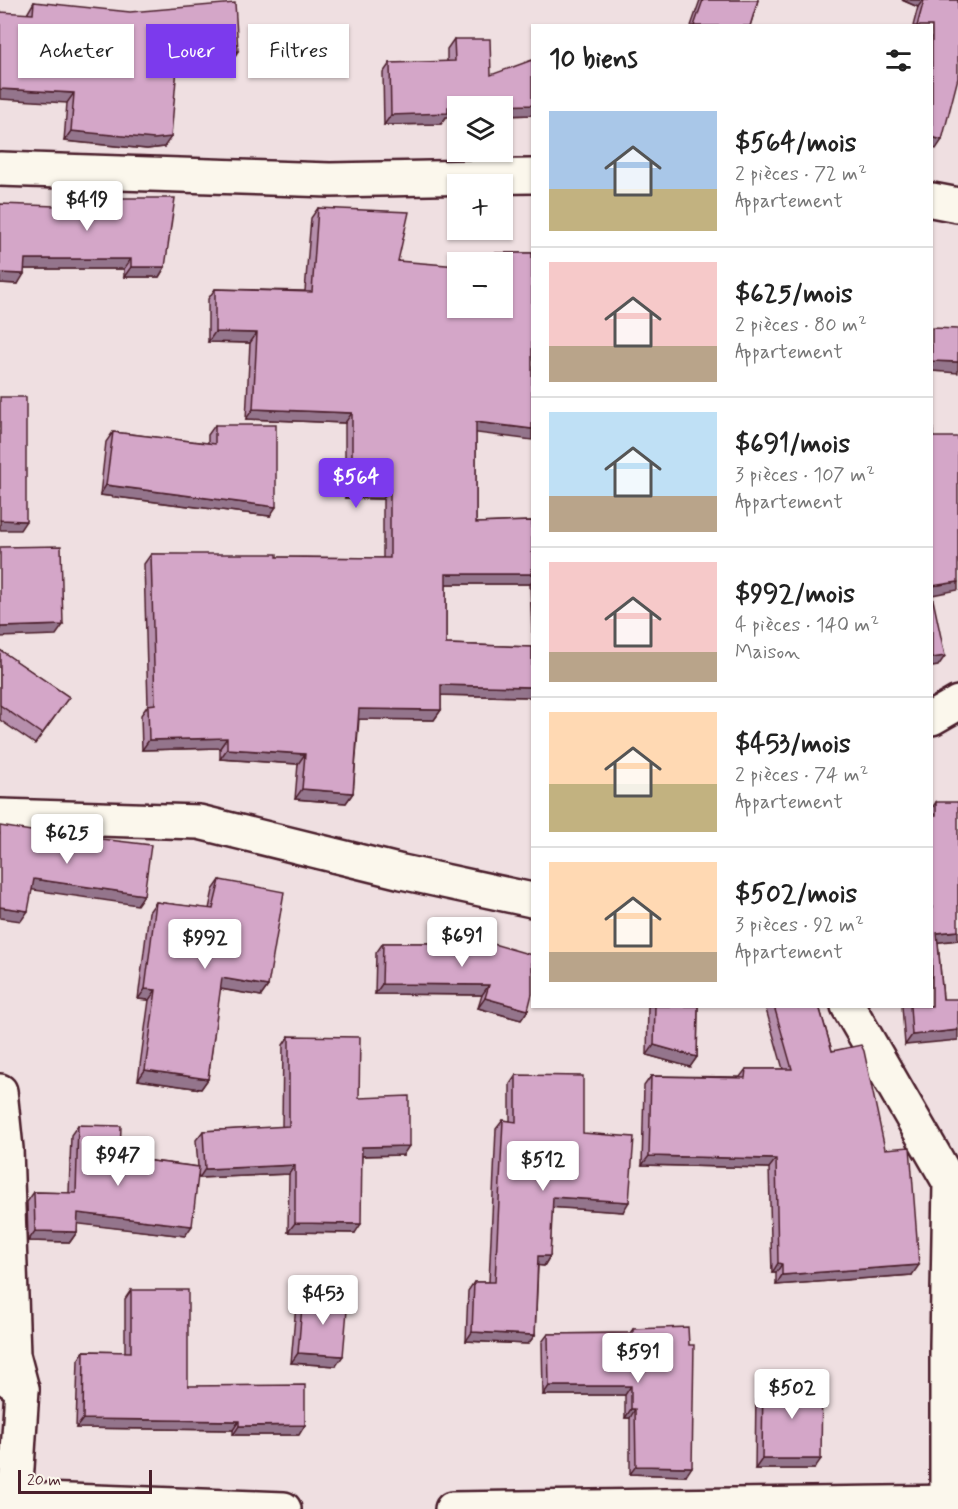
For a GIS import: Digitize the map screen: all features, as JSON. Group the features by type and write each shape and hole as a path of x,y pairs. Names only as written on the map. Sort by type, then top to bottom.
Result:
{"street":[{"path":"0,169 330,180 531,176"},
{"path":"933,200 958,205"},
{"path":"933,717 958,703"},
{"path":"0,816 199,822 402,872 531,900"},
{"path":"452,1509 953,1501 947,1345 950,1183 849,1008"},
{"path":"0,1091 6,1149 13,1355 8,1502 284,1509"}],"building":[{"path":"703,0 758,0 751,24 695,24"},
{"path":"924,0 958,0 958,78 942,140 933,137 933,24 918,24"},
{"path":"34,2 130,12 235,3 238,51 236,51 236,24 146,24 146,78 176,78 171,137 154,139 71,131 74,93 0,89 0,12 33,14"},
{"path":"454,39 490,39 491,75 531,60 531,105 513,105 513,96 447,96 447,113 391,115 390,63 455,61"},
{"path":"84,198 175,198 165,267 131,267 131,259 25,259 24,274 0,273 0,204 84,207"},
{"path":"318,208 409,212 398,261 447,265 447,318 513,318 513,253 531,253 531,429 476,422 476,523 531,521 531,574 446,574 446,644 531,647 531,687 441,685 441,710 359,709 353,793 302,789 305,754 227,749 227,738 149,740 148,705 155,704 151,554 277,554 277,557 390,558 390,489 352,488 352,413 253,409 257,333 215,332 215,289 312,292"},
{"path":"933,328 958,329 958,362 933,361"},
{"path":"0,397 26,397 26,521 0,520"},
{"path":"215,425 276,425 276,507 106,485 113,432 215,444"},
{"path":"933,437 958,437 958,582 933,586"},
{"path":"61,546 63,625 0,627 0,547"},
{"path":"933,600 945,656 933,658"},
{"path":"0,650 69,697 42,734 0,705"},
{"path":"936,802 958,802 958,931 937,933 943,999 958,999 958,1030 912,1035 910,1008 933,1008 933,815 936,815"},
{"path":"0,826 100,842 101,839 151,845 144,895 34,879 28,911 0,907"},
{"path":"220,880 284,892 268,986 222,978 208,1079 145,1070 156,990 145,989 156,902 213,909"},
{"path":"383,943 490,943 531,955 531,998 528,1010 485,998 489,985 382,984"},
{"path":"655,1008 698,1008 697,1057 654,1045"},
{"path":"775,1008 820,1008 832,1051 861,1045 885,1149 910,1147 919,1265 782,1275 782,1264 778,1263 776,1159 649,1156 651,1076 745,1078 746,1069 792,1069"},
{"path":"289,1036 360,1037 359,1098 409,1096 409,1146 362,1147 361,1224 295,1223 295,1165 205,1169 203,1131 289,1126"},
{"path":"516,1075 583,1076 583,1133 634,1137 629,1202 553,1197 550,1256 538,1256 535,1335 472,1332 474,1282 495,1282 503,1120 516,1122"},
{"path":"78,1125 121,1126 120,1157 199,1167 192,1226 78,1213 77,1232 35,1231 34,1192 76,1193"},
{"path":"131,1290 188,1290 188,1386 305,1385 305,1425 239,1426 239,1421 83,1419 84,1351 131,1352"},
{"path":"303,1295 348,1299 343,1356 298,1353"},
{"path":"688,1327 689,1345 694,1345 692,1467 636,1466 635,1409 631,1409 631,1386 549,1386 548,1334 633,1333 633,1329"},
{"path":"763,1381 822,1382 821,1459 762,1459"}]}
